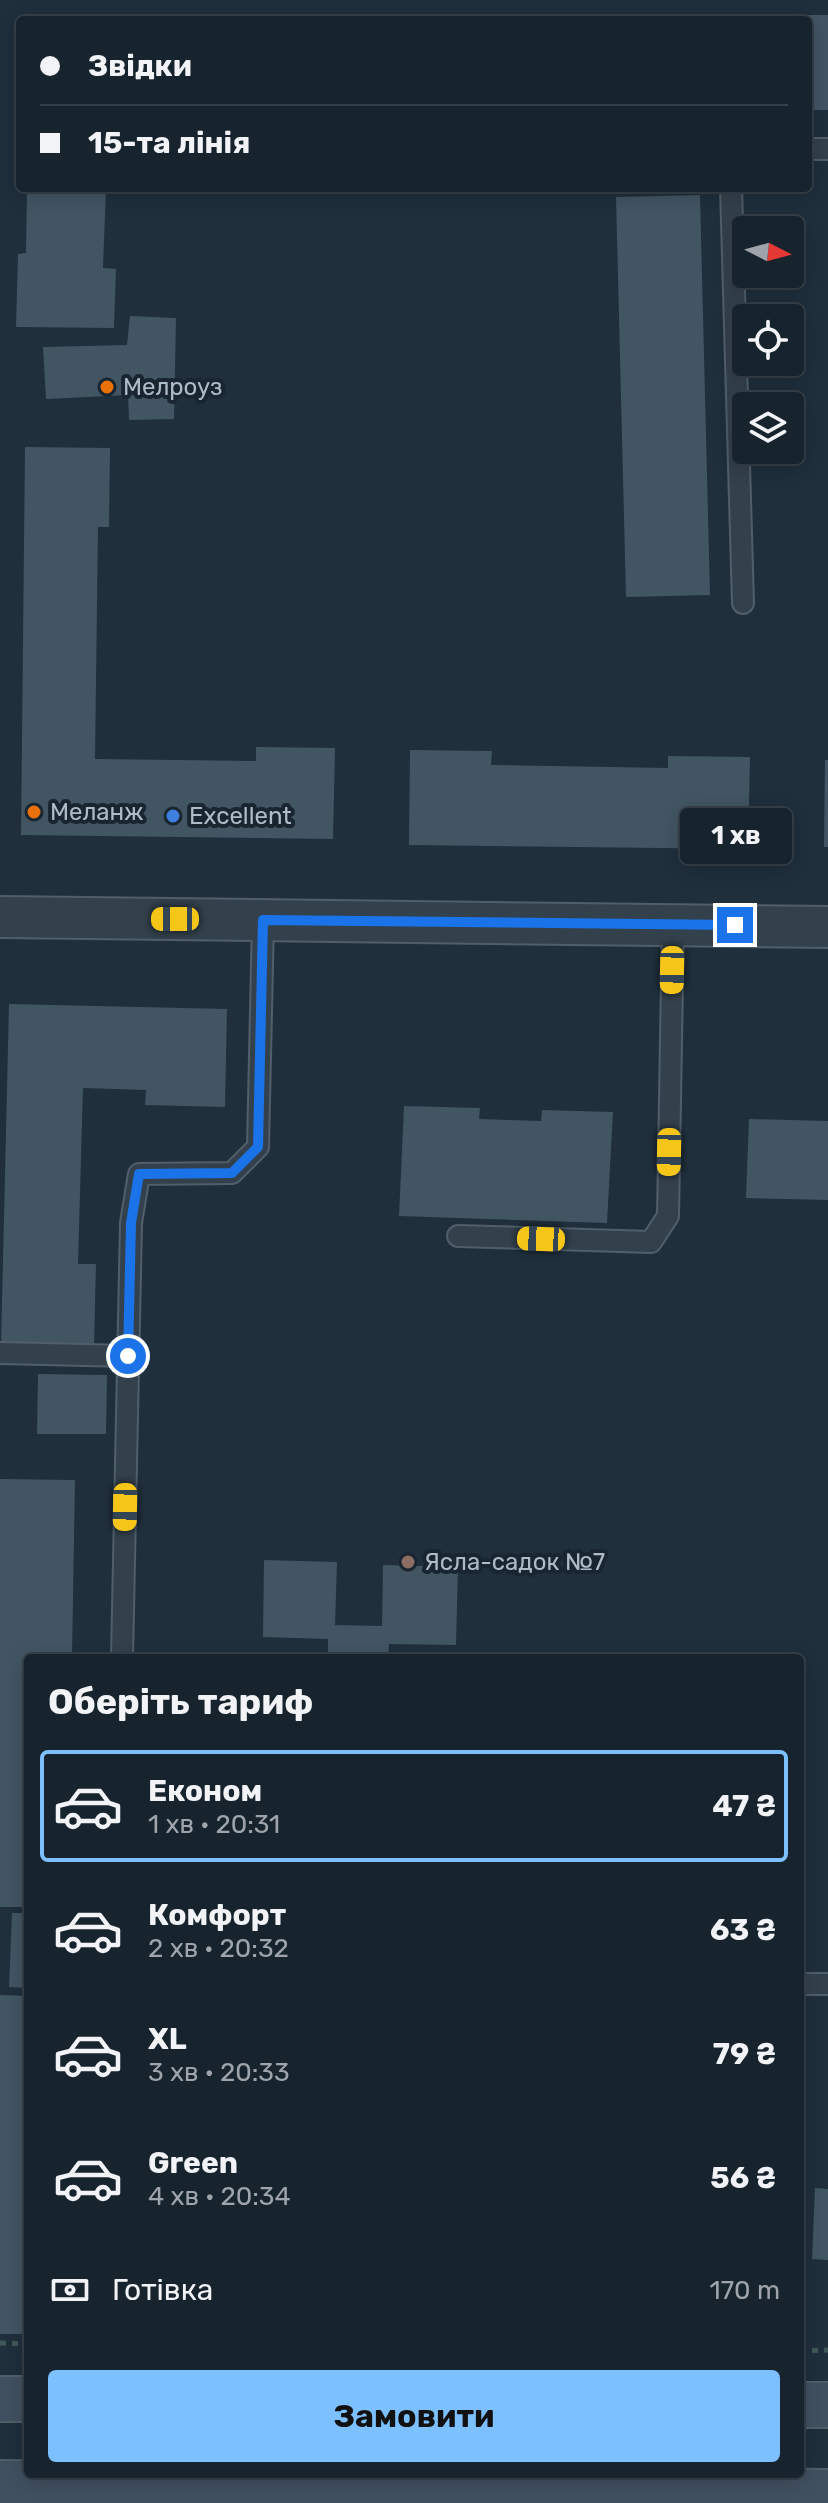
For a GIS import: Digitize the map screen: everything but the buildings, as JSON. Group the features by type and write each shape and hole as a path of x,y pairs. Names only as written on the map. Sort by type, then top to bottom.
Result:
{"main road":[{"path":"0,2399 24,2399"},
{"path":"804,2405 828,2405"},
{"path":"0,2483 552,2495 828,2492"}],"street":[{"path":"0,917 828,927"}],"lane":[{"path":"731,192 743,603"},
{"path":"122,1654 131,1223 139,1174 232,1173 258,1147 263,920"},
{"path":"458,1236 651,1242 668,1216 673,925"},
{"path":"0,1353 128,1356"},
{"path":"804,1984 828,1984"}],"path":[{"path":"0,2343 24,2344"},
{"path":"804,2351 828,2350"}],"place":[{"name":"Мелроуз","path":"107,387"},
{"name":"Меланж","path":"34,812"},
{"name":"Excellent","path":"173,816"},
{"name":"Ясла-садок №7","path":"408,1562"}],"route":[{"path":"128,1356 131,1223 139,1174 232,1173 258,1147 263,920 735,925"}]}
